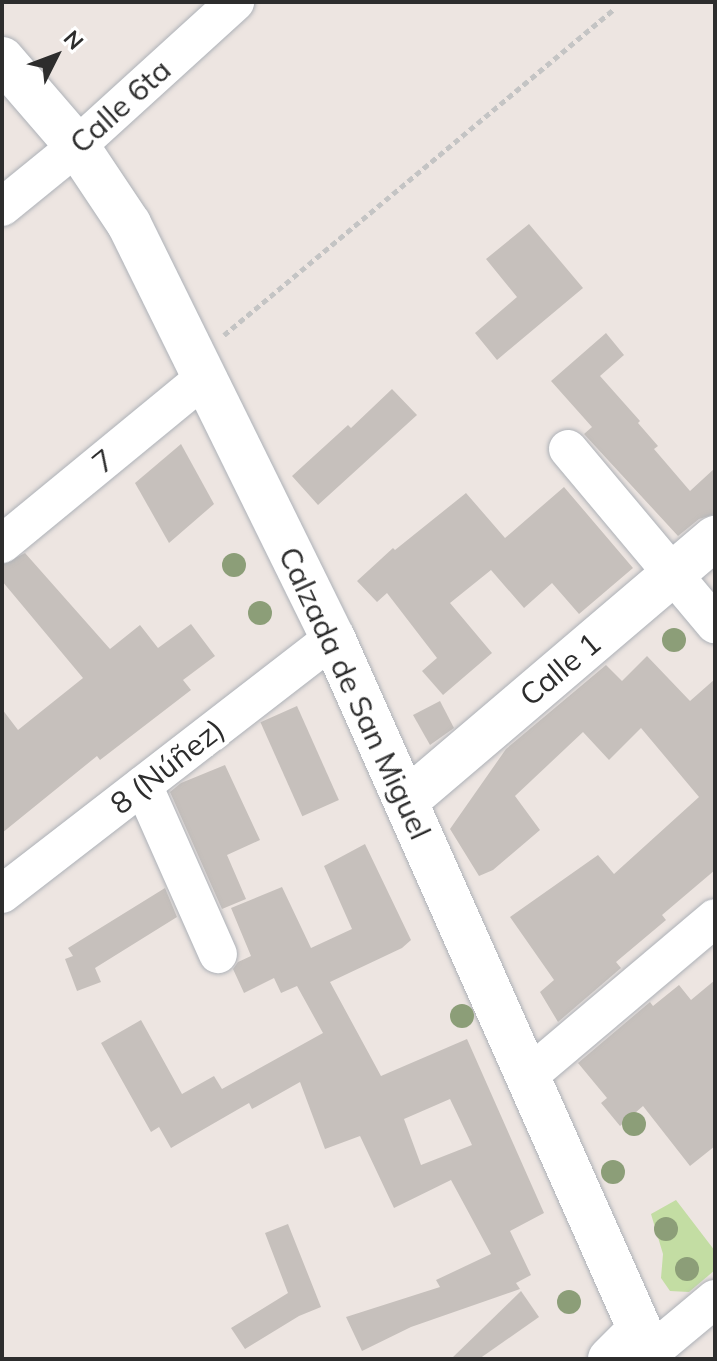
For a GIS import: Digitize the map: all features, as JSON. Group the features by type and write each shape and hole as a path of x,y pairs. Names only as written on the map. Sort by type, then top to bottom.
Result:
{"main road":[{"name":"Calzada de San Miguel","path":"2,59 77,146 129,224 200,368 333,638 406,801 527,1077 638,1350"},
{"name":"Calle 1","path":"406,801 715,538"}],"street":[{"name":"Calle 6ta","path":"2,207 77,146 235,2"},
{"name":"7","path":"2,544 200,368"},
{"path":"568,449 715,624"},
{"name":"8 (Núñez)","path":"2,894 333,638"},
{"path":"143,785 218,954"},
{"path":"527,1077 715,918"},
{"path":"638,1350 715,1299"}],"path":[{"path":"200,368 614,9"}],"green space":[{"path":"676,1200 715,1251 715,1270 689,1292 670,1291 661,1278 663,1254 651,1214"}],"building":[{"path":"529,224 583,288 497,360 475,333 517,297 486,259"},
{"path":"606,333 624,355 600,376 640,421 638,423 658,446 654,449 690,491 715,468 715,514 699,519 678,536 584,434 592,427 551,381"},
{"path":"392,389 417,415 318,505 292,476 348,425 351,428"},
{"path":"181,444 214,504 169,543 135,483"},
{"path":"564,487 633,568 579,614 552,583 524,608 491,570 450,603 492,653 443,695 422,671 437,658 387,593 377,602 357,581 393,548 395,550 466,493 505,538"},
{"path":"25,553 110,649 140,625 158,648 191,624 215,656 183,680 191,690 100,760 97,756 2,833 2,709 18,730 83,678 2,581 2,565"},
{"path":"647,656 690,701 715,679 715,870 662,915 666,920 616,962 621,968 558,1022 540,992 554,980 510,917 598,855 614,874 699,797 641,728 609,760 583,732 515,796 540,830 493,870 479,876 450,829 506,749 606,665 622,681"},
{"path":"440,701 454,728 430,745 413,715"},
{"path":"297,706 339,800 302,816 260,722"},
{"path":"225,765 260,840 227,855 246,899 222,909 170,792 181,783"},
{"path":"365,844 411,940 402,948 330,982 381,1076 467,1039 544,1213 510,1231 531,1275 516,1283 520,1289 411,1327 362,1351 346,1317 440,1287 436,1280 491,1254 451,1180 394,1208 360,1136 325,1149 300,1082 252,1109 249,1103 171,1148 159,1127 151,1132 101,1043 141,1020 182,1094 214,1076 222,1089 323,1033 297,986 281,993 274,978 244,993 233,969 238,962 251,956 231,908 282,887 311,948 352,929 324,866","holes":["450,1099 472,1145 421,1165 404,1119"]},
{"path":"165,888 177,917 95,968 101,982 77,991 65,959 73,956 68,948"},
{"path":"715,980 715,1146 690,1166 643,1106 620,1126 601,1103 607,1098 578,1063 650,1002 653,1006 679,985 691,1000"},
{"path":"288,1224 321,1307 299,1316 245,1349 231,1328 288,1293 265,1233"},
{"path":"521,1291 539,1317 479,1359 451,1359"}]}
